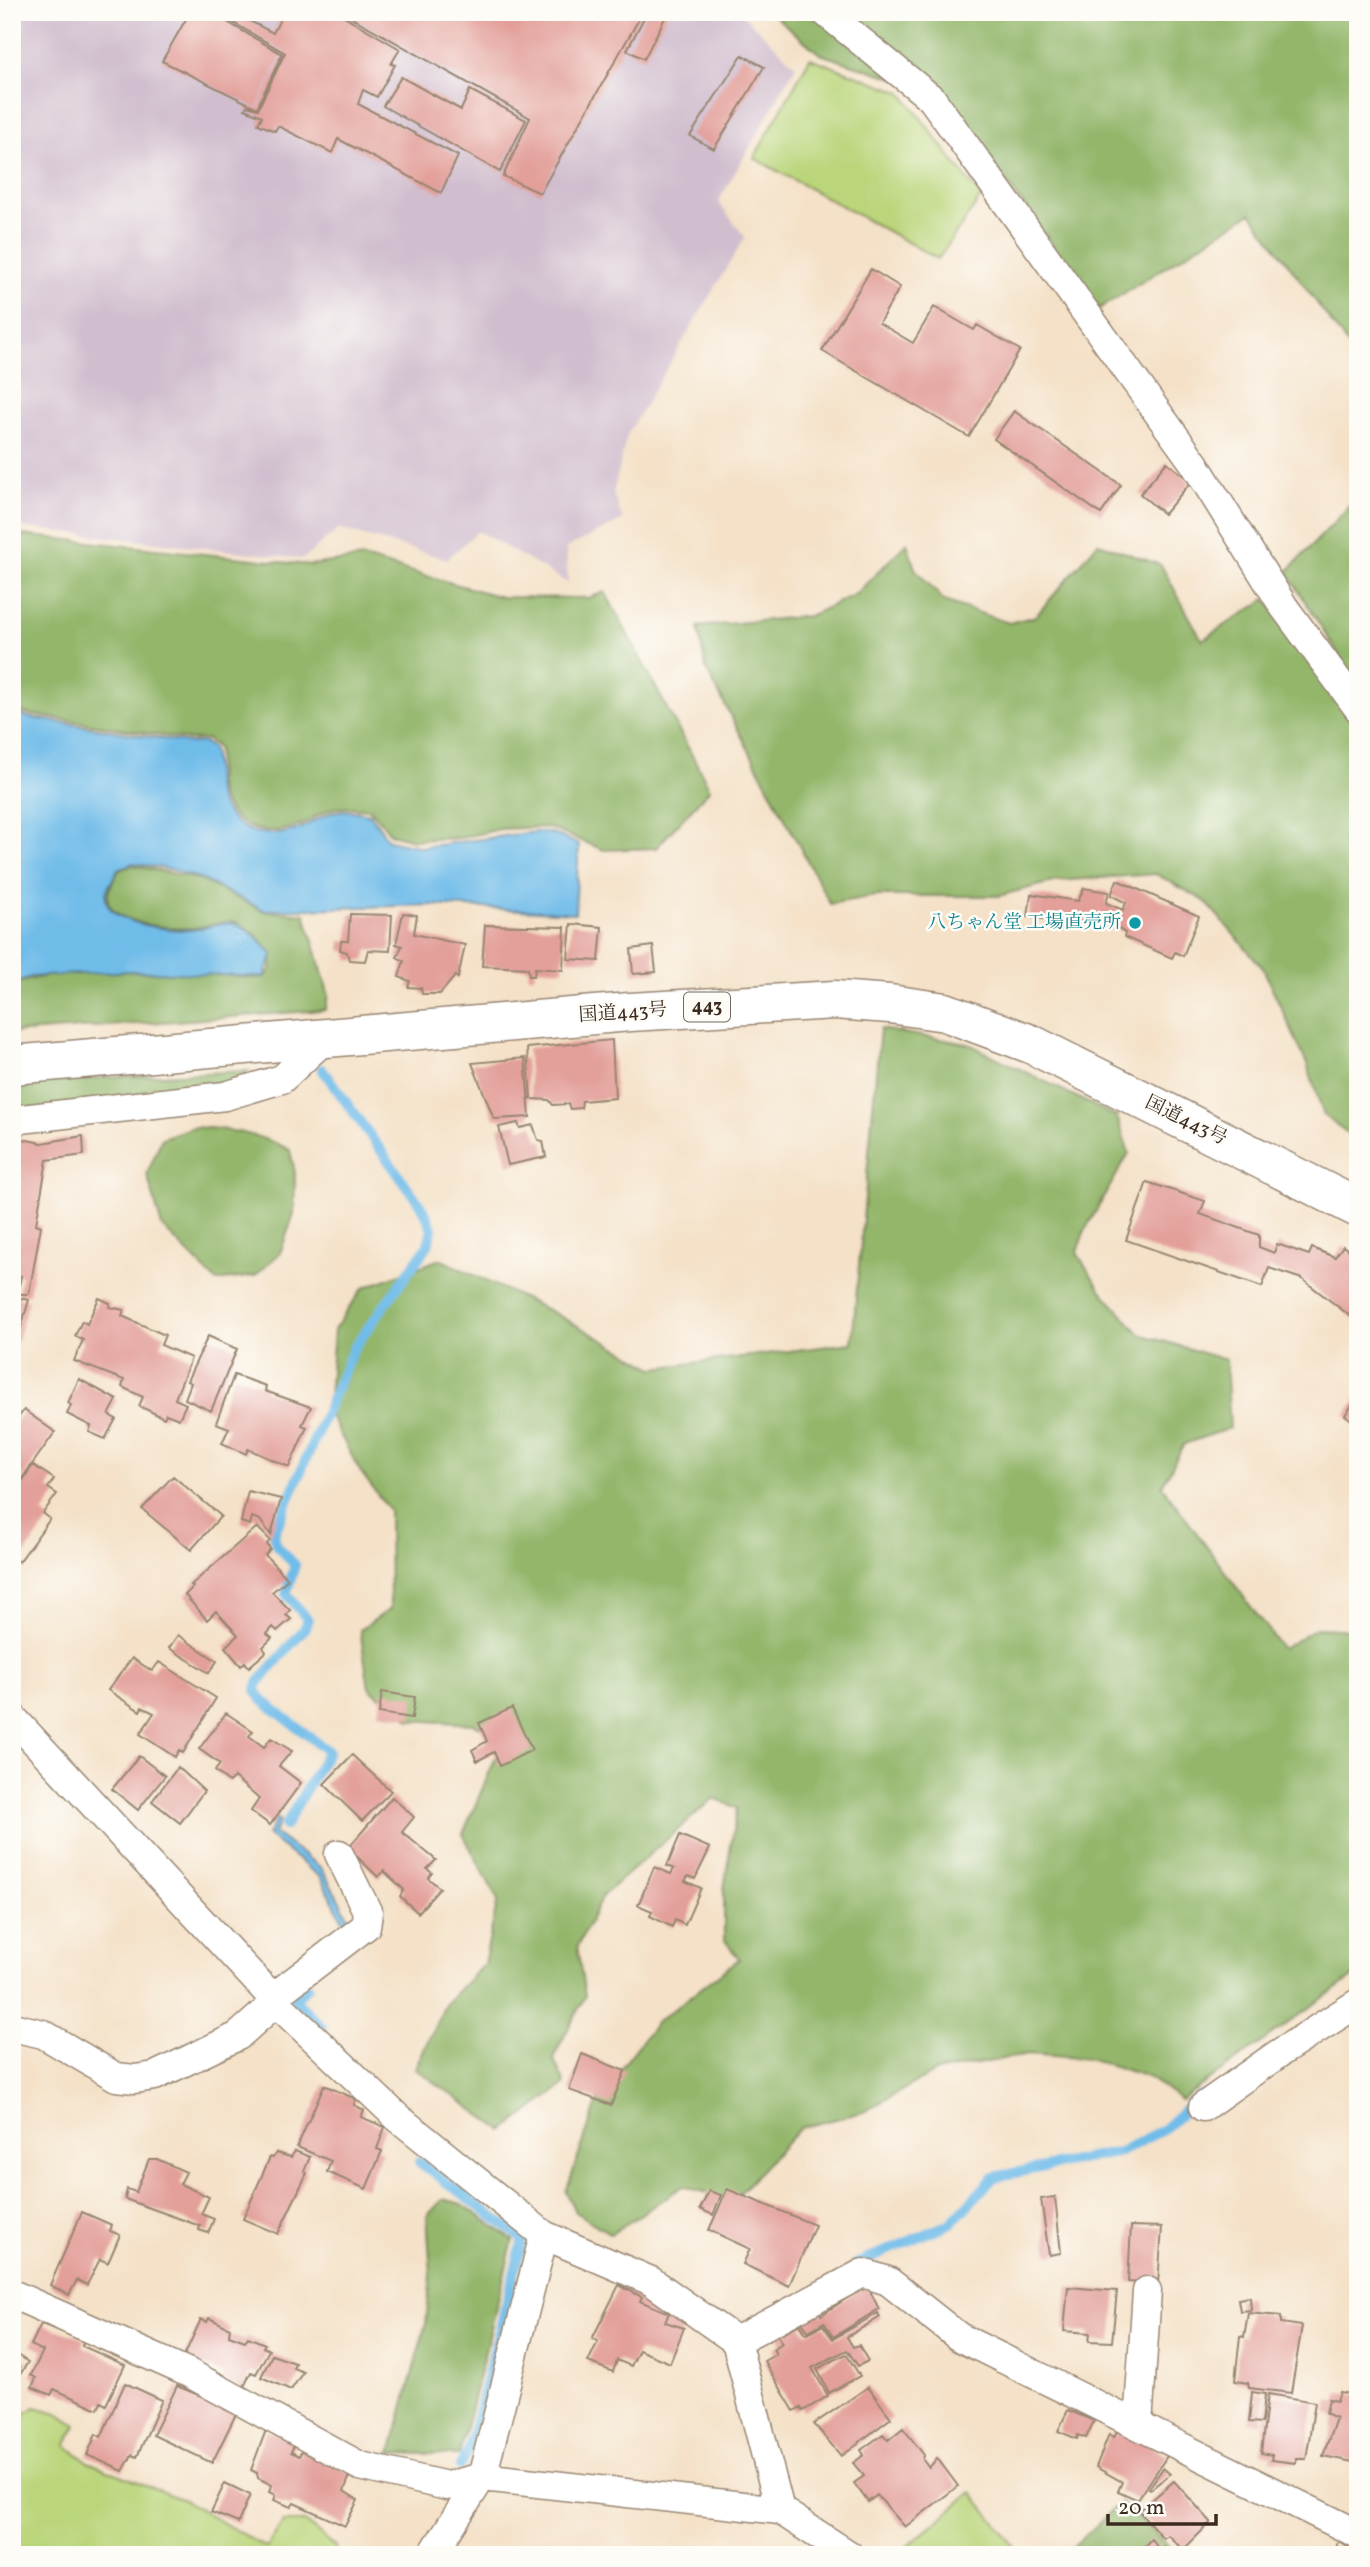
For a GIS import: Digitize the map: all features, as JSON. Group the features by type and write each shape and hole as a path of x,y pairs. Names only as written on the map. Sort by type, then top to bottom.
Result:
{"highway":[{"name":"国道443号","path":"12,1065 630,1012 835,1000 945,1012 1031,1044 1358,1208"}],"street":[{"path":"825,12 932,99 1194,463 1284,607 1358,708"},
{"path":"12,1120 225,1096 282,1079 326,1038"},
{"path":"12,1717 274,2000 397,2117 544,2235 651,2281 736,2341 779,2510"},
{"path":"12,2027 43,2034 116,2077 135,2079 155,2076 238,2036 274,2000 366,1926 368,1913 339,1854"},
{"path":"1203,2107 1278,2053 1358,2003"},
{"path":"432,2555 482,2477 544,2235"},
{"path":"736,2341 863,2273 888,2281 959,2337 1358,2534"},
{"path":"1138,2425 1147,2291"},
{"path":"12,2294 189,2373 360,2466 447,2486 482,2477 779,2510 849,2555"}],"shaded area":[{"path":"12,12 740,12 796,66 718,202 745,237 627,435 613,494 623,520 566,548 568,583 478,531 447,559 339,529 303,559 12,526"}],"green space":[{"path":"770,12 811,12 897,79 820,54"},
{"path":"845,12 1358,12 1358,359 1251,213 1099,309 928,74"},
{"path":"810,58 901,92 981,197 938,259 754,158"},
{"path":"1358,497 1358,686 1287,572"},
{"path":"12,534 310,565 363,558 501,597 588,598 605,592 710,789 656,848 604,850 547,827 500,829 461,838 413,840 391,834 370,809 351,807 328,810 301,824 275,831 264,831 245,825 229,811 223,801 218,788 217,747 206,739 190,740 28,714 12,708"},
{"path":"907,543 915,569 944,601 1009,623 1036,616 1098,543 1161,565 1202,640 1266,599 1311,658 1358,729 1358,1141 1324,1116 1307,1064 1263,968 1205,901 1156,874 1057,881 998,896 875,896 830,904 706,669 698,627 809,616 856,594"},
{"path":"133,865 198,879 264,911 305,914 329,996 325,1010 12,1033 12,985 34,979 113,971 259,978 265,977 271,969 273,955 255,935 238,923 173,928 142,923 117,913 110,904 110,888 119,870"},
{"path":"880,1029 969,1044 1117,1117 1129,1153 1084,1232 1077,1253 1102,1292 1140,1334 1226,1360 1230,1428 1184,1444 1162,1486 1282,1649 1316,1628 1358,1630 1358,1973 1181,2100 1148,2077 1091,2059 1028,2054 935,2072 863,2112 800,2128 733,2200 683,2186 611,2234 575,2212 566,2192 600,2095 656,2023 739,1959 724,1939 724,1889 737,1808 714,1798 603,1895 577,1947 585,1996 553,2058 565,2084 503,2131 415,2068 446,2003 484,1964 498,1900 463,1834 505,1736 474,1724 410,1720 369,1688 360,1630 390,1609 389,1510 360,1471 328,1412 334,1330 363,1288 440,1259 554,1313 654,1368 852,1343"},
{"path":"248,1071 222,1088 12,1113 12,1082"},
{"path":"193,1127 243,1133 290,1150 295,1173 294,1214 280,1253 255,1276 216,1281 162,1227 147,1174 162,1138"},
{"path":"443,2199 462,2204 513,2240 459,2455 391,2453 426,2323 431,2275 427,2216"},
{"path":"35,2407 58,2413 76,2425 66,2445 88,2462 186,2501 266,2548 283,2522 304,2522 336,2547 335,2555 12,2555 12,2422"},
{"path":"972,2492 1021,2555 897,2555"},
{"path":"1121,2502 1179,2555 1065,2555"}],"water":[{"path":"12,711 27,717 189,743 204,742 212,748 216,788 226,812 243,827 253,831 274,834 286,832 303,827 332,812 345,810 370,814 388,840 422,847 535,832 551,833 579,844 575,913 431,905 264,910 199,878 133,863 118,869 107,890 107,904 115,912 140,924 170,929 193,930 225,923 241,926 273,955 264,977 131,971 31,977 12,984"},
{"path":"277,1818 280,1821 274,1833 321,1868 352,1923 346,1926 320,1877 267,1835"}],"building":[{"path":"190,12 210,12 282,54 257,108 162,61"},
{"path":"215,12 232,12 273,33 284,12 337,12 400,49 391,64 395,65 377,97 363,90 358,104 458,156 441,193 338,139 332,153 278,126 275,131 258,124 262,116 245,109 247,106 258,109 285,53"},
{"path":"342,12 643,12 540,193 503,176 530,118"},
{"path":"647,12 668,12 644,59 627,50"},
{"path":"742,55 764,67 714,149 690,136"},
{"path":"401,77 461,110 470,90 526,120 500,172 383,106"},
{"path":"871,269 900,287 879,323 913,343 934,307 974,330 977,325 1020,350 969,437 822,351"},
{"path":"1014,411 1121,485 1101,514 994,439"},
{"path":"1167,462 1191,482 1164,514 1140,494"},
{"name":"八ちゃん堂 工場直売所","path":"1117,880 1199,916 1183,956 1175,952 1172,958 1124,937 1125,933 1119,929 1028,917 1031,894 1078,901 1084,888 1109,892 1106,903 1123,910 1126,903 1111,895"},
{"path":"403,913 417,915 414,934 465,945 458,978 455,976 440,994 422,994 421,988 408,987 410,981 399,977 404,961 397,957 402,946 396,944"},
{"path":"350,914 392,915 390,951 368,950 365,961 349,960 347,952 340,950 341,941 348,941"},
{"path":"571,924 602,927 599,961 568,959"},
{"path":"485,925 565,927 563,970 535,968 534,976 529,976 528,968 482,966"},
{"path":"653,946 656,972 633,974 631,949"},
{"path":"612,1040 615,1098 582,1101 581,1108 570,1109 568,1104 553,1105 549,1100 531,1099 527,1048"},
{"path":"525,1058 530,1117 494,1119 472,1063"},
{"path":"518,1123 520,1128 533,1125 538,1140 543,1141 546,1157 508,1165 499,1127"},
{"path":"83,1136 84,1155 47,1160 36,1224 41,1226 29,1294 18,1294 21,1276 16,1274 12,1282 12,1137 42,1143"},
{"path":"1147,1182 1205,1201 1200,1214 1259,1235 1259,1247 1274,1253 1277,1244 1309,1255 1312,1248 1335,1257 1343,1246 1358,1258 1358,1314 1354,1319 1302,1279 1269,1268 1262,1287 1126,1240"},
{"path":"12,1296 29,1300 13,1354 12,1354"},
{"path":"99,1298 110,1303 109,1307 124,1310 122,1316 165,1335 161,1345 191,1358 175,1399 186,1404 179,1419 166,1414 164,1418 139,1406 143,1397 122,1387 124,1380 74,1361 83,1340 75,1336 82,1321 87,1324"},
{"path":"208,1336 237,1349 211,1411 185,1399 191,1383 187,1381"},
{"path":"234,1375 266,1386 265,1391 311,1407 302,1425 307,1427 289,1467 248,1449 246,1454 222,1443 229,1428 216,1423"},
{"path":"79,1379 117,1400 109,1415 116,1419 105,1439 89,1432 91,1426 67,1414 71,1405 68,1403"},
{"path":"1358,1397 1358,1425 1345,1415"},
{"path":"24,1410 55,1432 21,1480 16,1479 12,1484 12,1426"},
{"path":"33,1465 54,1479 48,1488 57,1494 43,1513 50,1519 19,1562 12,1557 12,1487 16,1481 21,1483"},
{"path":"173,1476 221,1516 191,1550 142,1509"},
{"path":"248,1491 281,1499 271,1535 260,1520 252,1517 250,1525 241,1522"},
{"path":"257,1527 270,1540 267,1544 270,1549 265,1555 288,1579 272,1592 290,1610 286,1615 291,1619 277,1631 273,1627 267,1634 272,1638 263,1647 266,1652 249,1667 245,1662 241,1666 225,1647 238,1635 216,1611 207,1620 185,1595 193,1587 191,1585"},
{"path":"178,1635 217,1661 209,1673 169,1648"},
{"path":"132,1658 152,1671 159,1662 216,1698 183,1753 179,1750 175,1757 140,1734 154,1713 142,1707 140,1711 108,1690"},
{"path":"382,1692 415,1697 412,1718 379,1713"},
{"path":"512,1708 532,1750 500,1766 494,1752 477,1761 472,1750 487,1741 479,1723"},
{"path":"226,1713 253,1731 249,1736 264,1747 271,1738 292,1751 279,1766 301,1783 270,1825 251,1811 259,1799 234,1777 229,1782 215,1771 220,1764 199,1749"},
{"path":"352,1755 391,1791 362,1821 324,1784"},
{"path":"139,1756 165,1776 138,1810 112,1789"},
{"path":"178,1767 204,1791 180,1823 152,1801"},
{"path":"392,1797 414,1817 402,1832 436,1860 427,1869 432,1873 428,1878 440,1888 418,1913 400,1896 404,1890 384,1871 378,1877 348,1848"},
{"path":"680,1835 710,1848 695,1879 688,1876 685,1881 701,1888 685,1925 675,1920 672,1927 650,1916 652,1911 638,1905 654,1867 671,1874 674,1869 667,1866"},
{"path":"582,2054 625,2071 611,2105 569,2090"},
{"path":"324,2085 356,2099 354,2105 364,2110 361,2117 385,2127 377,2149 382,2151 366,2189 327,2172 331,2161 297,2147"},
{"path":"295,2151 310,2157 304,2171 307,2173 278,2234 243,2219 270,2157 273,2158 276,2153 291,2157"},
{"path":"149,2159 157,2159 186,2172 180,2184 209,2197 201,2214 214,2219 208,2233 199,2230 200,2226 125,2199 127,2189 136,2192"},
{"path":"727,2189 815,2225 789,2286 743,2264 750,2249 709,2230"},
{"path":"709,2191 721,2195 713,2215 700,2209"},
{"path":"1055,2197 1061,2253 1049,2255 1041,2199"},
{"path":"82,2212 112,2225 110,2231 120,2235 108,2263 100,2259 87,2285 77,2280 69,2295 50,2285"},
{"path":"1131,2226 1162,2227 1158,2284 1128,2282"},
{"path":"619,2285 642,2297 640,2301 669,2313 665,2322 684,2328 670,2363 639,2350 631,2366 617,2360 613,2372 588,2362 598,2341 592,2339"},
{"path":"867,2285 879,2309 833,2337 824,2322 808,2331 801,2321 819,2312 821,2315"},
{"path":"1068,2287 1117,2291 1112,2342 1089,2341 1090,2333 1064,2331"},
{"path":"1250,2297 1251,2310 1240,2311 1238,2299"},
{"path":"878,2313 880,2317 847,2337 853,2347 859,2345 868,2361 858,2366 847,2350 812,2368 828,2396 803,2411 801,2407 794,2411 764,2361 776,2354 773,2349 782,2343 778,2335 800,2324 806,2334 823,2325 833,2339"},
{"path":"1248,2313 1281,2316 1281,2323 1302,2326 1291,2393 1249,2388 1248,2383 1235,2381 1240,2336 1244,2337"},
{"path":"209,2318 230,2328 229,2335 245,2341 248,2337 265,2344 263,2347 269,2350 256,2374 251,2372 243,2389 222,2380 224,2375 184,2356 201,2319 207,2322"},
{"path":"41,2324 84,2339 82,2346 125,2365 106,2405 101,2402 98,2409 54,2389 51,2395 32,2387 36,2378 31,2375 43,2351 31,2345"},
{"path":"12,2352 28,2362 12,2387"},
{"path":"846,2354 860,2376 829,2393 817,2369"},
{"path":"272,2355 295,2363 293,2368 303,2372 291,2390 261,2377"},
{"path":"125,2383 162,2400 137,2457 132,2455 123,2471 87,2455 96,2434 101,2437"},
{"path":"177,2386 223,2405 224,2409 236,2414 212,2463 153,2435"},
{"path":"868,2387 891,2418 841,2456 814,2424"},
{"path":"1358,2389 1358,2463 1323,2456 1336,2418 1326,2413 1329,2399 1337,2401 1340,2392 1354,2395"},
{"path":"1252,2392 1265,2394 1262,2423 1249,2422"},
{"path":"1268,2394 1315,2402 1306,2459 1296,2459 1296,2463 1271,2460 1272,2455 1261,2453"},
{"path":"1068,2410 1094,2421 1086,2438 1078,2435 1077,2439 1058,2431"},
{"path":"1119,2427 1167,2456 1138,2500 1118,2491 1122,2482 1096,2467 1109,2434 1114,2437"},
{"path":"903,2428 924,2455 923,2460 929,2468 937,2458 958,2486 905,2527 877,2495 868,2502 854,2483 864,2476 853,2463 864,2455 861,2450 883,2434 888,2440"},
{"path":"266,2430 296,2441 291,2452 299,2456 303,2449 351,2473 344,2491 358,2500 345,2526 294,2503 291,2507 274,2500 276,2495 270,2492 272,2485 258,2478 257,2473 251,2470"},
{"path":"1163,2468 1170,2474 1149,2488"},
{"path":"1174,2481 1211,2522 1183,2550 1168,2535 1163,2538 1139,2511"},
{"path":"225,2483 250,2495 238,2523 211,2512"},
{"path":"1151,2539 1159,2549 1164,2546 1174,2555 1136,2555"},
{"path":"1338,2541 1358,2550 1358,2555 1334,2555"}],"waterway":[{"path":"285,1826 328,1751 262,1700 256,1690 258,1683 304,1629 308,1620 286,1594 295,1565 276,1545 274,1534 353,1349 428,1245 432,1229 424,1210 322,1069"},
{"path":"308,1987 294,1999 322,2027"},
{"path":"856,2264 951,2223 994,2177 1120,2152 1164,2129 1200,2096"},
{"path":"419,2162 523,2239 469,2449 460,2466"}],"place":[{"name":"八ちゃん堂 工場直売所","path":"1135,923"}]}
